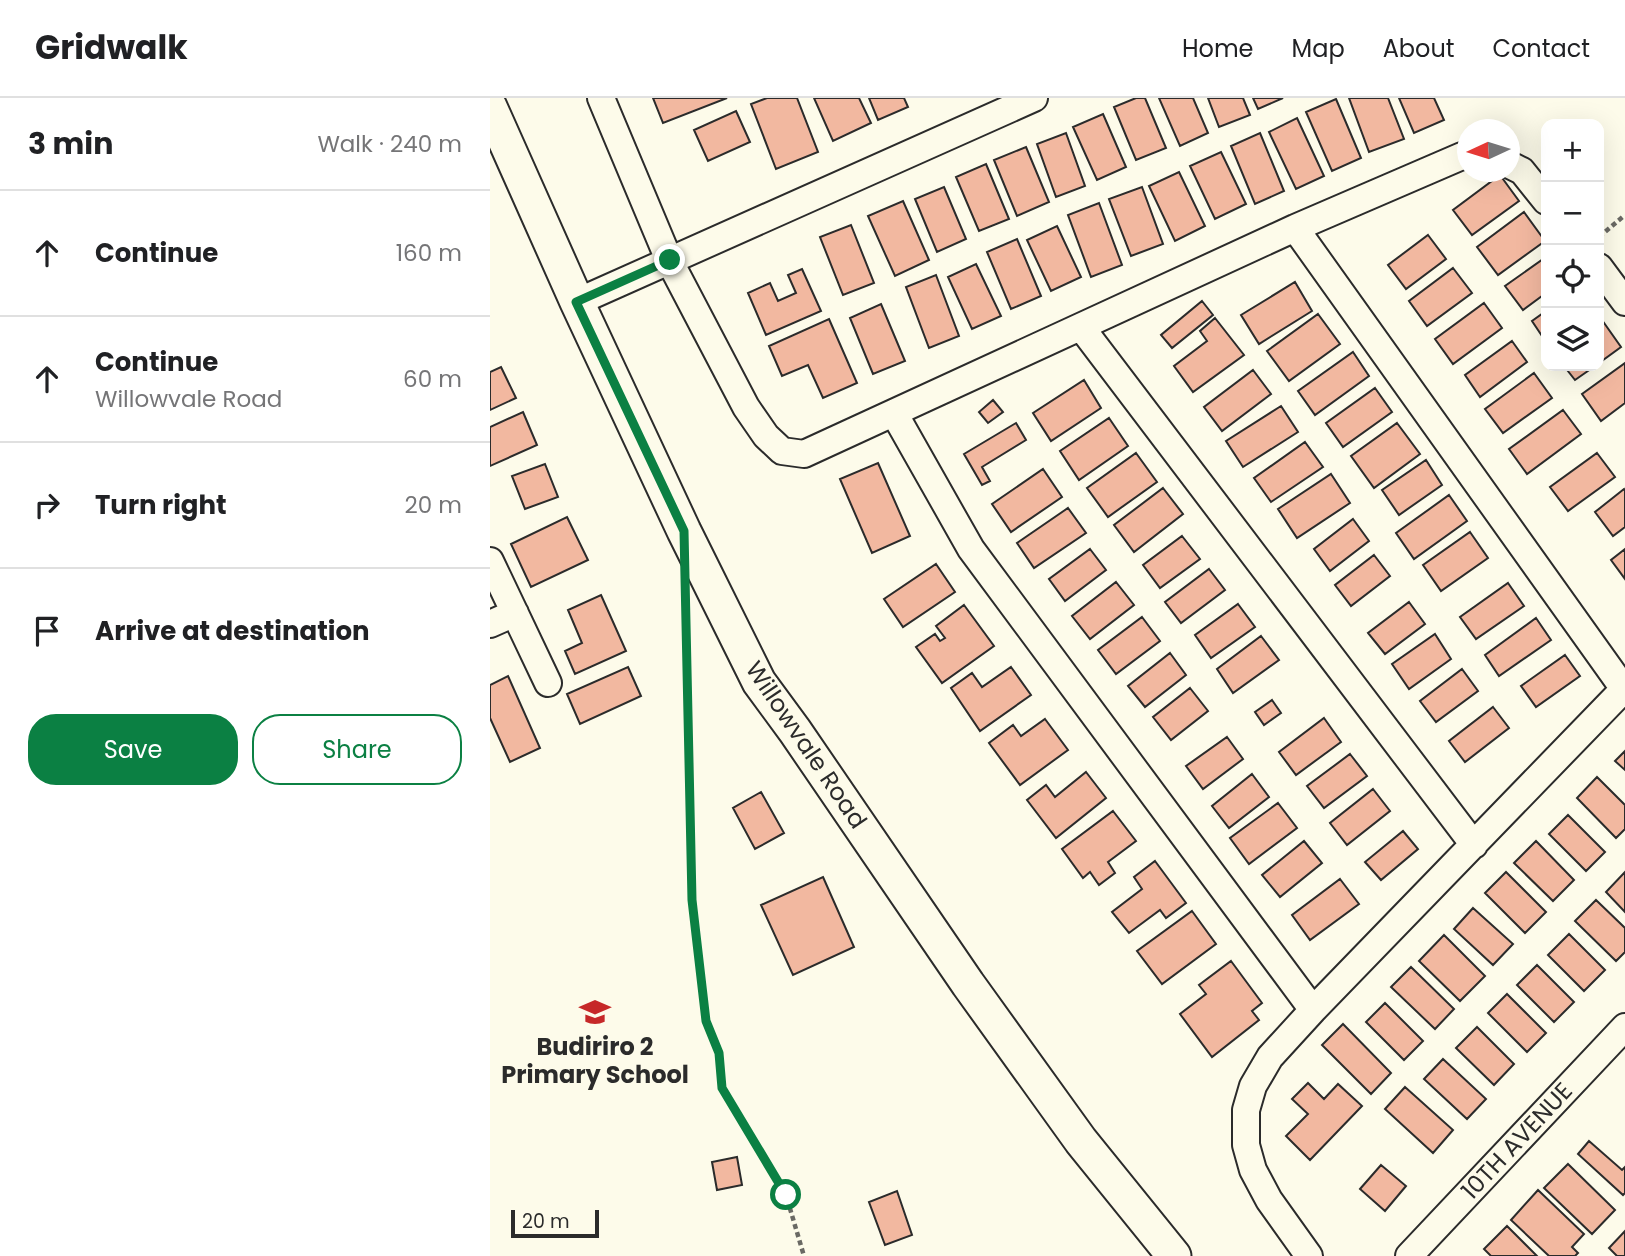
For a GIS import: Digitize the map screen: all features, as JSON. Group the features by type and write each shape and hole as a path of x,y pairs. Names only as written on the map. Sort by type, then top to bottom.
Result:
{"street":[{"path":"601,98 670,260 746,407 765,436 782,451 804,454 1295,229 1457,158"},
{"path":"576,302 1034,98"},
{"name":"Willowvale Road","path":"490,107 576,302 759,682 968,984 1081,1141 1174,1256"},
{"path":"1520,170 1541,195"},
{"path":"1295,229 1625,688 1313,1010 1270,1057 1252,1086 1247,1111 1246,1144 1253,1170 1269,1200 1309,1256"},
{"path":"1604,274 1625,302"},
{"path":"1081,327 1474,845"},
{"path":"894,413 971,550 1313,1010"},
{"path":"490,561 548,683"},
{"path":"490,624 514,613"},
{"name":"10TH AVENUE","path":"1409,1256 1625,1027"}],"path":[{"path":"1604,233 1625,215"},
{"path":"685,599 692,900 706,1021 719,1053 722,1088 786,1195 804,1256"}],"building":[{"path":"653,98 727,98 663,123"},
{"path":"767,98 797,98 818,152 776,169 751,104"},
{"path":"814,98 859,98 871,123 833,141"},
{"path":"869,98 904,98 908,107 878,120"},
{"path":"1136,98 1145,98 1166,148 1136,160 1114,107"},
{"path":"1159,98 1193,98 1208,133 1180,146"},
{"path":"1208,98 1243,98 1250,115 1219,127"},
{"path":"1253,98 1283,98 1258,109"},
{"path":"1349,98 1388,98 1404,139 1369,152"},
{"path":"1399,98 1434,98 1444,120 1414,133"},
{"path":"1336,99 1361,158 1332,171 1306,112"},
{"path":"736,111 750,142 708,161 694,130"},
{"path":"1103,114 1126,167 1097,180 1073,127"},
{"path":"1297,118 1324,176 1296,189 1269,132"},
{"path":"1066,133 1085,186 1056,197 1037,144"},
{"path":"1260,133 1284,191 1255,204 1231,146"},
{"path":"1026,147 1049,202 1017,216 994,160"},
{"path":"1221,152 1246,204 1215,219 1190,166"},
{"path":"986,164 1009,219 979,231 956,177"},
{"path":"1179,172 1205,226 1175,241 1149,186"},
{"path":"1491,182 1505,182 1519,201 1472,235 1453,210"},
{"path":"944,187 966,239 937,252 915,199"},
{"path":"1142,187 1163,244 1131,256 1109,199"},
{"path":"903,201 929,260 895,276 868,216"},
{"path":"1099,203 1122,265 1091,277 1068,215"},
{"path":"1524,212 1541,235 1541,244 1498,275 1477,247"},
{"path":"851,225 874,283 843,295 820,237"},
{"path":"1057,226 1081,277 1051,291 1027,240"},
{"path":"1428,235 1446,259 1406,289 1388,265"},
{"path":"1017,239 1041,296 1011,309 987,252"},
{"path":"1541,261 1541,297 1523,310 1505,286"},
{"path":"976,264 1001,316 972,329 948,277"},
{"path":"1453,268 1472,293 1427,326 1409,301"},
{"path":"802,269 821,311 766,335 748,293 770,283 778,301 796,293 788,275"},
{"path":"936,275 959,336 929,348 906,287"},
{"path":"1295,282 1312,311 1259,344 1241,315"},
{"path":"1202,301 1213,315 1172,348 1161,335"},
{"path":"1484,303 1502,328 1453,364 1435,339"},
{"path":"881,304 905,361 873,374 850,318"},
{"path":"1318,314 1340,344 1289,381 1267,351"},
{"path":"1541,315 1541,334 1532,321"},
{"path":"1215,318 1244,355 1193,392 1174,366 1207,341 1200,331"},
{"path":"829,319 857,383 823,398 808,365 782,376 769,346"},
{"path":"1604,323 1621,347 1604,359"},
{"path":"1512,341 1527,362 1480,397 1465,375"},
{"path":"1353,352 1369,376 1315,415 1298,391"},
{"path":"1625,363 1625,403 1601,421 1582,394"},
{"path":"501,367 516,398 490,410 490,372"},
{"path":"1253,370 1271,394 1222,431 1204,407"},
{"path":"1568,371 1588,371 1575,380"},
{"path":"1534,373 1552,398 1503,433 1485,409"},
{"path":"1084,380 1101,408 1051,441 1033,413"},
{"path":"1375,388 1392,412 1343,447 1326,423"},
{"path":"993,400 1003,412 988,423 979,412"},
{"path":"1281,406 1298,432 1243,467 1226,441"},
{"path":"1563,410 1581,434 1527,474 1509,449"},
{"path":"523,412 537,445 490,466 490,427"},
{"path":"1109,418 1128,446 1079,480 1060,451"},
{"path":"1016,423 1026,440 982,467 990,481 982,485 964,454"},
{"path":"1397,423 1420,454 1374,488 1351,456"},
{"path":"1305,442 1323,467 1271,502 1254,478"},
{"path":"1136,453 1157,482 1108,517 1087,488"},
{"path":"1597,453 1615,477 1568,511 1550,487"},
{"path":"1426,460 1442,485 1399,515 1382,490"},
{"path":"878,463 910,536 872,553 840,479"},
{"path":"545,464 558,497 525,509 512,476"},
{"path":"1043,469 1062,497 1011,532 992,504"},
{"path":"1331,474 1350,503 1297,538 1278,509"},
{"path":"1163,488 1183,514 1134,552 1114,525"},
{"path":"1624,489 1625,527 1613,536 1595,512"},
{"path":"1449,495 1467,521 1414,559 1396,533"},
{"path":"1068,508 1086,533 1034,568 1017,543"},
{"path":"567,517 588,560 531,587 511,544"},
{"path":"1353,519 1369,541 1330,571 1314,549"},
{"path":"1470,532 1488,558 1441,591 1423,565"},
{"path":"1182,536 1200,559 1160,588 1143,565"},
{"path":"1090,549 1106,570 1065,601 1049,579"},
{"path":"1625,549 1625,579 1611,560"},
{"path":"1374,555 1390,576 1351,606 1335,585"},
{"path":"936,564 955,592 903,627 884,599"},
{"path":"1209,569 1225,590 1181,623 1165,602"},
{"path":"1116,582 1134,605 1090,639 1072,616"},
{"path":"1508,583 1524,606 1476,639 1460,617"},
{"path":"601,595 626,651 575,674 565,651 582,643 568,610"},
{"path":"1409,602 1425,624 1385,654 1368,633"},
{"path":"1238,604 1255,627 1211,658 1195,635"},
{"path":"964,605 994,646 942,683 916,647 935,634 940,641 945,638 936,626"},
{"path":"1142,617 1160,641 1116,674 1098,650"},
{"path":"1536,618 1551,640 1499,676 1485,655"},
{"path":"1435,634 1451,659 1409,689 1392,664"},
{"path":"1261,636 1279,660 1233,693 1217,669"},
{"path":"1170,653 1186,675 1145,707 1128,686"},
{"path":"1565,655 1580,676 1536,707 1521,686"},
{"path":"628,667 641,696 580,724 567,694"},
{"path":"1011,667 1031,695 980,731 951,688 972,673 982,687"},
{"path":"1462,669 1478,691 1436,722 1420,701"},
{"path":"508,676 540,748 510,762 490,718 490,685"},
{"path":"1190,688 1208,711 1171,740 1153,717"},
{"path":"1272,700 1281,713 1264,725 1255,712"},
{"path":"1493,707 1509,728 1465,762 1449,741"},
{"path":"1324,718 1341,742 1296,775 1279,752"},
{"path":"1045,719 1068,750 1020,785 989,743 1013,725 1021,736"},
{"path":"1227,737 1243,759 1203,789 1186,766"},
{"path":"1625,751 1625,770 1615,761"},
{"path":"1350,754 1367,776 1324,808 1307,786"},
{"path":"1086,772 1106,798 1056,838 1027,800 1046,785 1055,797"},
{"path":"1252,774 1269,797 1229,828 1212,806"},
{"path":"1597,777 1625,805 1625,829 1616,838 1577,798"},
{"path":"1373,789 1390,811 1347,845 1330,823"},
{"path":"761,792 784,833 755,849 733,808"},
{"path":"1278,803 1297,828 1249,864 1230,838"},
{"path":"1113,811 1136,841 1108,862 1115,873 1099,885 1090,872 1083,878 1062,849"},
{"path":"1568,815 1605,852 1586,871 1549,834"},
{"path":"1403,831 1418,849 1381,880 1365,862"},
{"path":"1304,841 1322,863 1280,897 1262,875"},
{"path":"1536,841 1574,880 1553,901 1514,863"},
{"path":"1155,861 1186,903 1166,918 1160,910 1129,933 1112,912 1142,889 1134,877"},
{"path":"1506,872 1546,912 1525,933 1485,893"},
{"path":"1625,872 1625,912 1606,892"},
{"path":"823,877 854,947 793,975 761,905"},
{"path":"1340,879 1359,904 1310,940 1292,915"},
{"path":"1596,900 1625,928 1625,952 1616,961 1575,921"},
{"path":"1473,908 1513,944 1493,965 1454,929"},
{"path":"1192,911 1216,944 1162,984 1137,951"},
{"path":"1569,934 1605,970 1584,991 1548,955"},
{"path":"1444,935 1485,976 1460,1001 1419,961"},
{"path":"1231,961 1262,1003 1252,1011 1259,1020 1212,1057 1180,1014 1206,994 1199,985"},
{"path":"1537,965 1574,1002 1554,1022 1517,985"},
{"path":"1411,967 1454,1009 1435,1029 1391,987"},
{"path":"1507,994 1546,1033 1527,1052 1488,1013"},
{"path":"1385,1003 1423,1041 1404,1060 1366,1022"},
{"path":"1343,1024 1391,1073 1371,1094 1322,1045"},
{"path":"1477,1027 1514,1064 1494,1085 1456,1048"},
{"path":"1443,1059 1486,1099 1467,1119 1424,1079"},
{"path":"1308,1083 1324,1099 1338,1084 1362,1106 1310,1160 1286,1136 1308,1114 1292,1099"},
{"path":"1405,1087 1453,1130 1433,1153 1385,1109"},
{"path":"1589,1141 1622,1170 1625,1167 1623,1195 1578,1154"},
{"path":"737,1157 742,1185 717,1190 712,1162"},
{"path":"1568,1164 1615,1210 1592,1234 1544,1188"},
{"path":"1381,1165 1406,1186 1385,1211 1360,1189"},
{"path":"1538,1190 1584,1234 1572,1247 1578,1253 1575,1256 1549,1256 1511,1220"},
{"path":"897,1191 912,1235 885,1245 869,1202"},
{"path":"1507,1226 1537,1256 1491,1256 1484,1249"},
{"path":"1625,1231 1625,1256 1617,1256 1609,1248"}],"place":[{"name":"Budiriro 2 Primary School","path":"595,1012"}],"route":[{"path":"670,260 576,302 684,531 692,900 706,1021 719,1053 722,1088 786,1195"}]}
